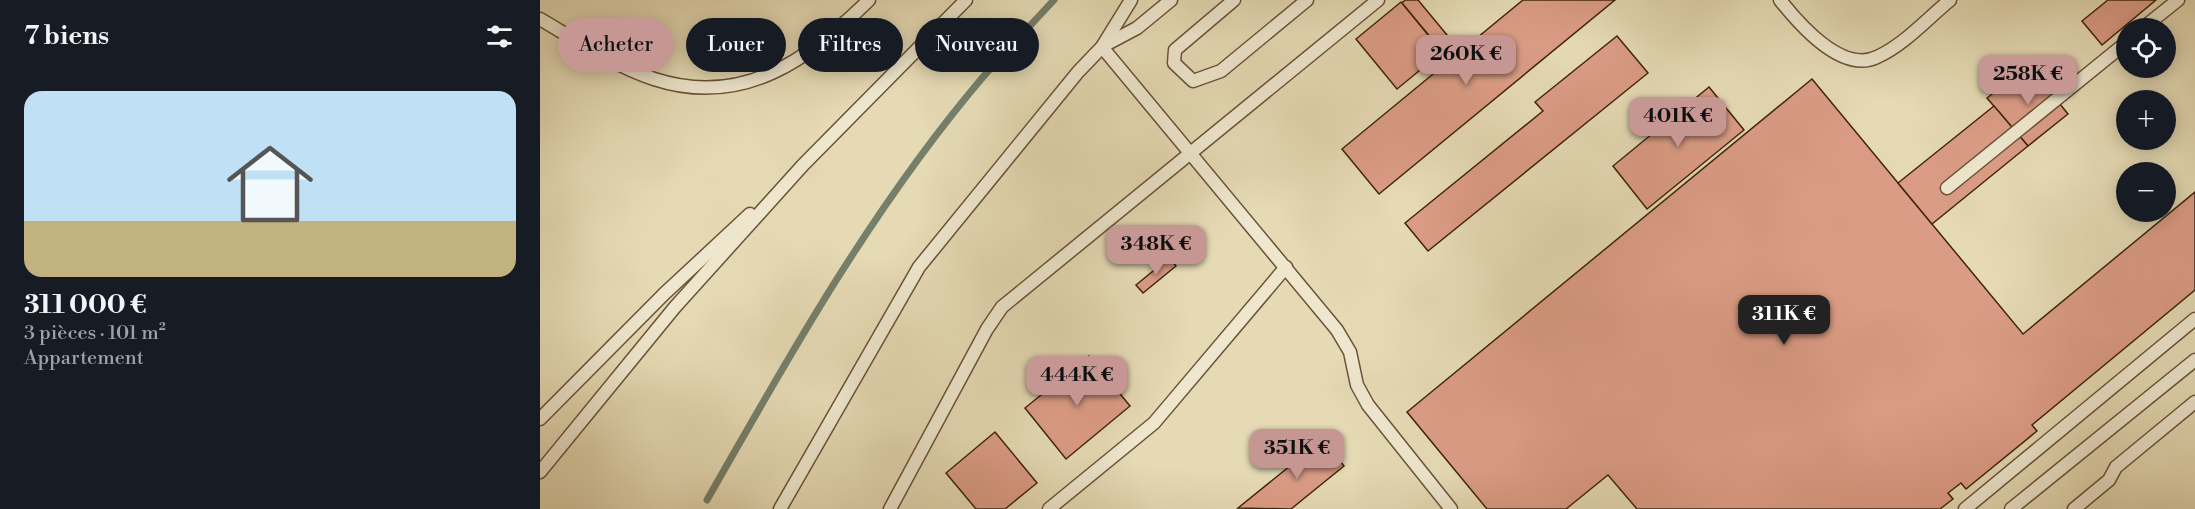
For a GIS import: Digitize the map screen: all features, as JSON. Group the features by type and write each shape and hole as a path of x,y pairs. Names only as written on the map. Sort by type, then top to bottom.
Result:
{"lane":[{"path":"540,19 615,62 654,80 704,88 736,85 771,76 807,54 869,0"},
{"path":"540,418 664,294 803,165 966,0"},
{"path":"780,509 919,267 1078,72 1102,47 1131,0"},
{"path":"1102,47 1137,28 1171,0"},
{"path":"1234,0 1175,50 1174,63 1193,81 1221,71 1307,0"},
{"path":"890,509 987,329 1002,308 1378,0"},
{"path":"1780,0 1821,42 1843,56 1860,60 1878,57 1950,0"},
{"path":"2156,18 2178,0"},
{"path":"1102,47 1286,267 1344,341 1350,352 1357,385 1368,405 1451,509"},
{"path":"1947,188 2116,51"},
{"path":"540,472 675,308 803,165"},
{"path":"1049,509 1154,423 1286,267"},
{"path":"1965,509 2195,319"},
{"path":"2011,509 2195,360"},
{"path":"2074,509 2109,480 2116,467 2195,402"}],"building":[{"path":"1405,0 1418,0 1452,41 1441,50 1402,3"},
{"path":"1523,0 1615,0 1379,194 1342,149"},
{"path":"2108,0 2156,0 2134,18 2116,18 2116,33 2102,45 2082,21"},
{"path":"1401,2 1442,52 1397,89 1356,39"},
{"path":"1617,36 1648,73 1428,251 1405,223 1543,111 1535,102"},
{"path":"2028,65 2068,114 2028,146 1987,98"},
{"path":"1812,79 2023,334 2159,222 2176,222 2176,208 2195,192 2195,290 2032,425 2037,431 1966,489 1961,483 1948,493 1953,499 1940,509 1637,509 1608,475 1566,509 1487,509 1407,412"},
{"path":"1709,87 1744,130 1647,209 1613,166"},
{"path":"1994,106 2028,146 1932,224 1898,183"},
{"path":"1169,258 1176,266 1143,293 1136,285"},
{"path":"1089,356 1130,406 1066,459 1025,408"},
{"path":"995,432 1037,483 1005,509 976,509 946,473"},
{"path":"1322,440 1344,466 1291,509 1238,508"}],"waterway":[{"path":"707,500 835,282 906,177 983,77 1054,0"}]}
